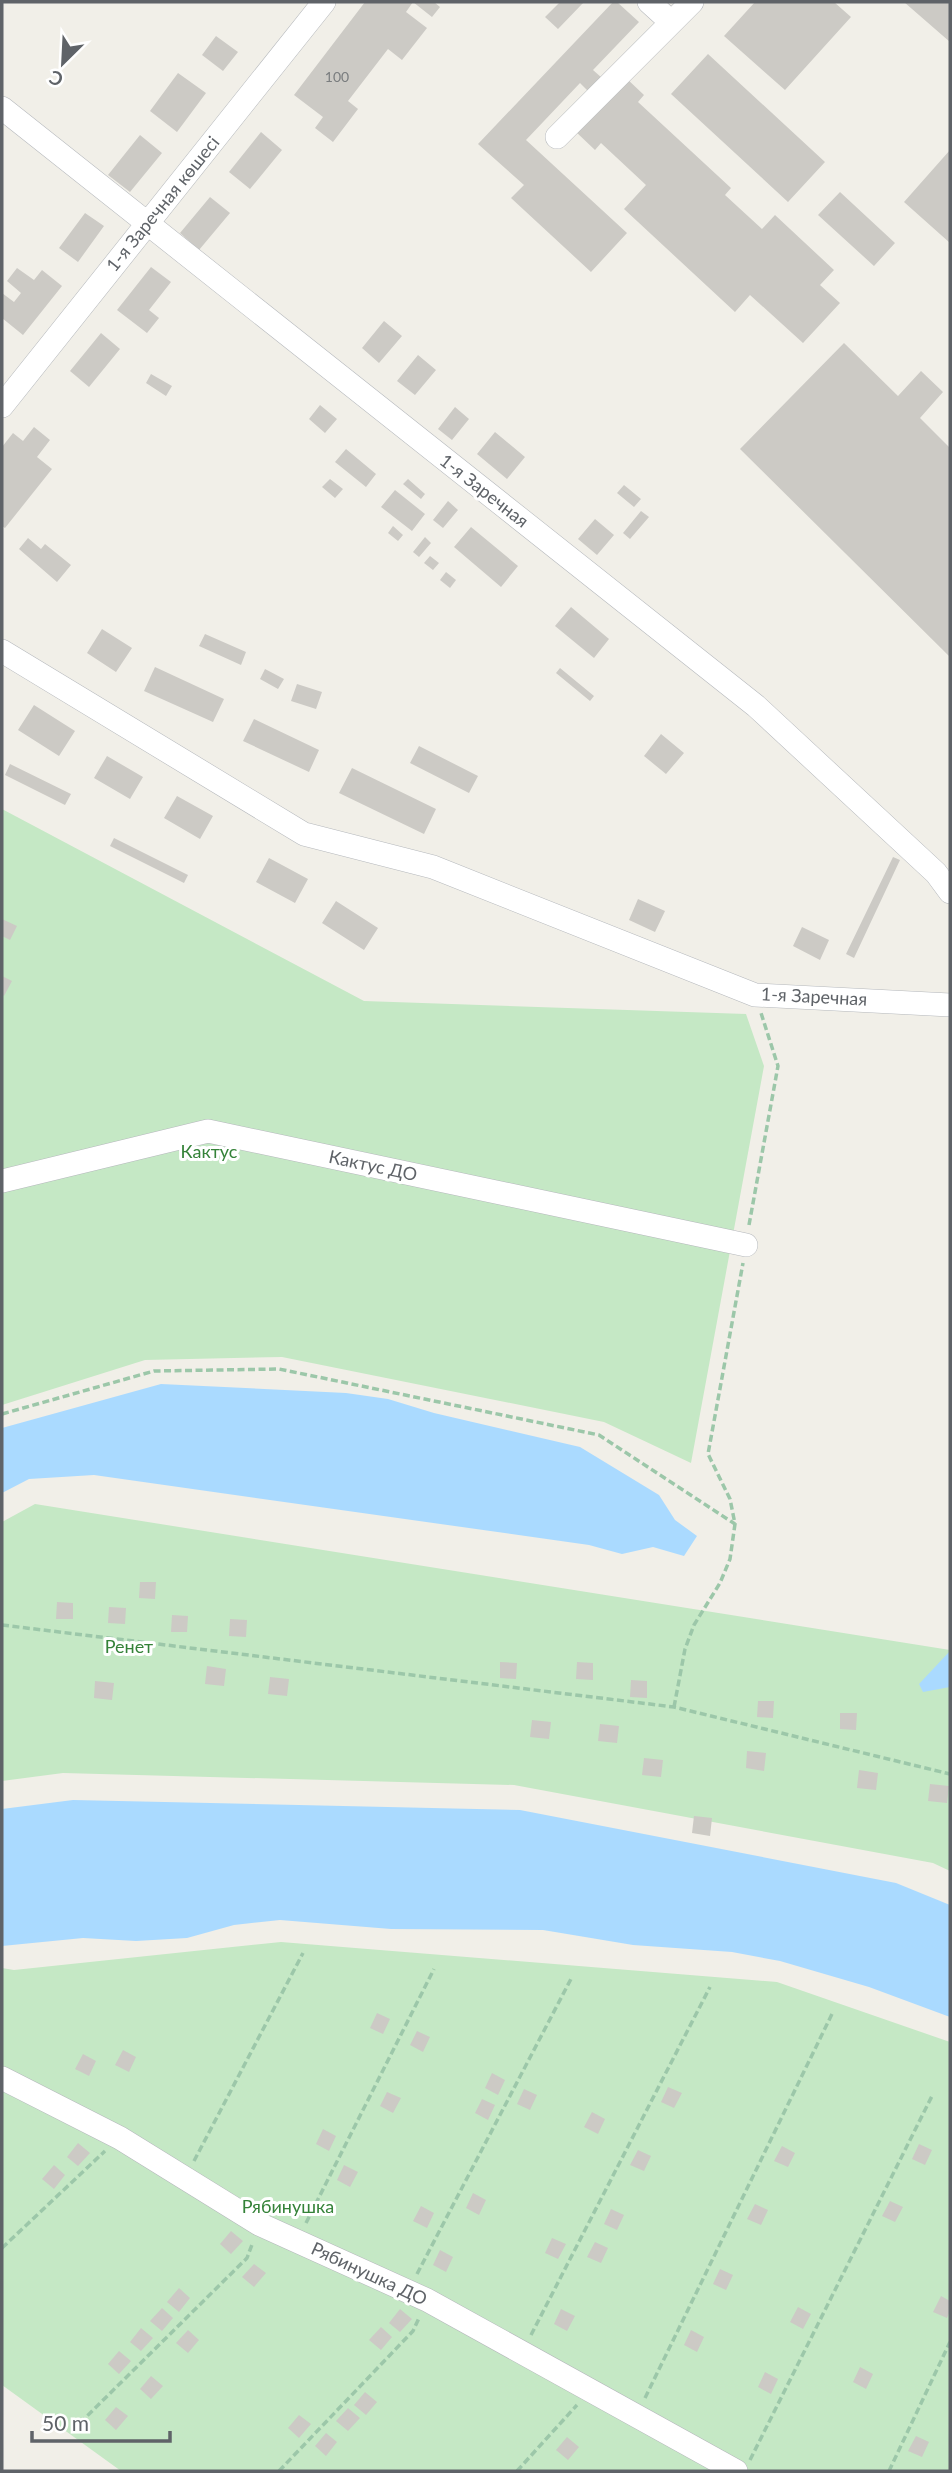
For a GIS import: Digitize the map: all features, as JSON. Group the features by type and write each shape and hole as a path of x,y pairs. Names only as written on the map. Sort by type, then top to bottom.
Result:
{"street":[{"name":"1-я Заречная көшесі","path":"2,406 324,2"},
{"path":"649,2 671,22"},
{"path":"557,137 692,2"},
{"name":"1-я Заречная","path":"2,108 756,706 936,873 950,892"},
{"name":"1-я Заречная","path":"2,651 304,834 433,867 755,995 950,1005"},
{"name":"Кактус ДО","path":"2,1181 208,1131 746,1245"},
{"name":"Рябинушка ДО","path":"2,2078 120,2138 259,2224 417,2295 736,2471"}],"path":[{"path":"674,1707 685,1649 694,1625 720,1583 730,1559 735,1524 730,1499 708,1454 778,1066 755,995"},
{"path":"2,1414 154,1371 279,1369 599,1435 735,1524"},
{"path":"2,1625 674,1707 950,1774"},
{"path":"186,2178 303,1953"},
{"path":"297,2241 434,1969"},
{"path":"279,2471 413,2332 417,2295 572,1977"},
{"path":"522,2352 710,1987"},
{"path":"636,2416 832,2014"},
{"path":"745,2471 932,2096"},
{"path":"2,2248 120,2138"},
{"path":"80,2423 247,2258 259,2224"},
{"path":"889,2471 950,2342"},
{"path":"517,2471 591,2390"}],"green space":[{"name":"Кактус","path":"2,809 364,1001 746,1014 764,1066 691,1463 604,1422 282,1357 145,1360 2,1405"},
{"name":"Ренет","path":"35,1504 950,1650 950,1871 933,1863 514,1785 63,1773 2,1781 2,1522"},
{"name":"Рябинушка","path":"281,1942 777,1982 950,2042 950,2471 121,2471 2,2385 2,1968 14,1970"}],"water":[{"path":"161,1384 346,1393 388,1399 434,1413 580,1447 659,1495 675,1520 697,1536 684,1556 653,1547 622,1554 589,1545 94,1475 29,1479 2,1493 2,1428"},
{"path":"950,1651 950,1687 923,1692 919,1684"},
{"path":"73,1800 520,1810 896,1883 950,1905 950,2017 869,1987 780,1961 732,1952 633,1945 543,1930 391,1929 280,1920 234,1925 187,1938 136,1941 83,1938 2,1946 2,1809"}],"building":[{"path":"365,2 413,2 406,12 427,28 402,60 388,49 348,101 358,109 333,142 315,128 323,117 294,95"},
{"path":"413,2 434,2 440,7 432,17"},
{"path":"560,2 584,2 558,29 545,17"},
{"path":"613,2 617,2 639,22 593,70 602,78 589,92 580,83 526,140 627,233 591,272 511,198 524,185 478,144"},
{"path":"755,2 834,2 851,17 785,90 724,36"},
{"path":"904,2 950,2 950,42"},
{"path":"216,36 238,52 223,71 202,55"},
{"path":"708,54 825,162 788,202 671,94"},
{"path":"178,73 206,93 177,132 150,111"},
{"path":"625,77 644,95 638,102 731,188 725,195 762,229 775,215 834,270 820,285 840,303 803,343 750,295 735,312 624,209 646,185 601,143 595,150 575,131"},
{"path":"261,132 282,150 250,189 229,172"},
{"path":"140,135 162,153 130,192 108,175"},
{"path":"950,150 950,243 904,202"},
{"path":"840,192 895,243 874,266 818,215"},
{"path":"210,197 230,213 199,250 180,233"},
{"path":"85,213 104,226 78,262 59,248"},
{"path":"151,267 171,282 149,310 159,318 147,333 117,310"},
{"path":"17,268 34,280 42,270 62,286 23,335 2,318 2,293 14,302 21,293 7,281"},
{"path":"384,321 402,336 379,363 362,348"},
{"path":"101,333 120,349 89,387 70,371"},
{"path":"844,343 898,396 921,371 943,392 920,418 950,448 950,657 740,449"},
{"path":"418,355 436,370 415,395 397,381"},
{"path":"151,374 172,386 166,396 146,383"},
{"path":"320,405 337,419 325,433 309,419"},
{"path":"455,407 469,419 452,440 438,429"},
{"path":"34,427 50,440 37,457 52,469 5,528 2,526 2,447 13,433 23,441"},
{"path":"495,432 525,457 507,479 477,454"},
{"path":"346,449 376,474 366,487 335,462"},
{"path":"330,479 343,489 335,498 322,487"},
{"path":"408,479 425,494 421,499 403,484"},
{"path":"624,485 641,499 634,507 617,493"},
{"path":"395,490 425,514 412,531 381,507"},
{"path":"448,501 458,510 443,528 433,520"},
{"path":"641,511 649,517 630,539 623,533"},
{"path":"595,519 614,535 597,555 578,539"},
{"path":"393,526 403,535 398,541 388,533"},
{"path":"471,527 518,566 501,587 454,547"},
{"path":"425,537 431,543 419,557 413,552"},
{"path":"28,538 41,549 45,544 71,565 57,582 19,549"},
{"path":"430,556 439,563 433,570 424,563"},
{"path":"446,572 456,580 450,588 440,580"},
{"path":"571,607 609,639 594,658 555,626"},
{"path":"102,629 132,648 116,672 87,653"},
{"path":"205,634 246,652 241,665 199,646"},
{"path":"155,667 224,699 213,722 144,691"},
{"path":"560,668 594,696 590,701 556,673"},
{"path":"265,669 284,679 278,689 260,679"},
{"path":"297,684 322,692 316,709 291,701"},
{"path":"34,705 75,731 59,756 18,730"},
{"path":"254,719 319,750 309,772 243,741"},
{"path":"661,734 684,753 666,774 644,756"},
{"path":"419,746 478,776 469,793 410,763"},
{"path":"107,756 143,777 130,799 94,778"},
{"path":"10,764 71,794 65,805 5,775"},
{"path":"352,768 436,809 424,834 339,793"},
{"path":"177,796 213,816 200,839 164,818"},
{"path":"114,838 188,875 184,883 110,846"},
{"path":"893,857 900,860 854,958 846,954"},
{"path":"269,858 308,879 295,903 256,882"},
{"path":"638,899 665,911 655,932 629,920"},
{"path":"336,901 378,928 364,950 322,923"},
{"path":"2,919 17,926 10,940 2,936"},
{"path":"802,927 829,940 820,960 793,946"},
{"path":"2,976 12,981 4,996 2,994"},
{"path":"140,1582 156,1582 155,1599 139,1598"},
{"path":"57,1602 73,1603 73,1619 56,1619"},
{"path":"109,1607 126,1608 125,1624 108,1623"},
{"path":"172,1615 188,1616 187,1632 171,1632"},
{"path":"230,1619 247,1620 246,1637 229,1636"},
{"path":"500,1662 517,1663 516,1679 500,1678"},
{"path":"577,1662 593,1663 593,1680 576,1679"},
{"path":"207,1666 226,1669 224,1686 205,1684"},
{"path":"270,1677 289,1679 287,1696 268,1694"},
{"path":"631,1680 647,1681 647,1698 630,1697"},
{"path":"95,1681 114,1683 112,1700 94,1698"},
{"path":"758,1701 774,1701 773,1718 757,1717"},
{"path":"840,1713 857,1713 856,1730 840,1729"},
{"path":"532,1720 551,1722 549,1739 530,1737"},
{"path":"600,1724 619,1726 617,1743 598,1741"},
{"path":"747,1751 766,1753 764,1771 746,1768"},
{"path":"644,1758 663,1760 661,1777 642,1775"},
{"path":"859,1770 878,1773 876,1790 857,1788"},
{"path":"930,1784 949,1786 947,1803 928,1801"},
{"path":"694,1816 712,1818 710,1836 692,1833"},
{"path":"377,2013 390,2019 383,2034 370,2028"},
{"path":"417,2031 430,2037 423,2052 410,2045"},
{"path":"123,2050 136,2057 129,2072 115,2065"},
{"path":"83,2054 96,2061 89,2076 75,2069"},
{"path":"492,2073 505,2080 498,2095 485,2088"},
{"path":"668,2087 682,2093 674,2108 661,2102"},
{"path":"524,2089 537,2095 530,2110 517,2104"},
{"path":"387,2092 401,2098 393,2113 380,2106"},
{"path":"482,2099 495,2105 488,2120 475,2113"},
{"path":"592,2112 605,2119 598,2134 584,2127"},
{"path":"323,2129 336,2136 329,2151 316,2144"},
{"path":"78,2143 90,2153 78,2166 67,2157"},
{"path":"919,2144 932,2150 925,2165 912,2159"},
{"path":"782,2146 795,2153 788,2167 774,2161"},
{"path":"638,2150 651,2156 644,2171 630,2165"},
{"path":"54,2165 65,2175 54,2189 42,2179"},
{"path":"344,2165 358,2172 350,2187 337,2180"},
{"path":"473,2193 486,2200 479,2215 466,2208"},
{"path":"890,2201 903,2207 895,2222 882,2216"},
{"path":"755,2204 768,2210 761,2225 747,2219"},
{"path":"421,2206 434,2213 427,2228 413,2221"},
{"path":"611,2209 624,2215 617,2230 604,2224"},
{"path":"231,2231 243,2241 231,2254 220,2244"},
{"path":"552,2238 566,2244 558,2259 545,2253"},
{"path":"595,2242 608,2248 601,2263 587,2257"},
{"path":"440,2250 453,2257 446,2272 433,2265"},
{"path":"254,2264 266,2273 254,2287 242,2277"},
{"path":"720,2269 733,2275 726,2290 713,2284"},
{"path":"179,2288 190,2298 179,2312 167,2302"},
{"path":"941,2296 950,2301 947,2318 933,2312"},
{"path":"798,2307 811,2314 803,2329 790,2322"},
{"path":"162,2308 173,2318 162,2331 150,2321"},
{"path":"400,2309 412,2319 400,2332 389,2323"},
{"path":"561,2309 575,2316 567,2331 554,2324"},
{"path":"381,2327 392,2337 381,2350 369,2340"},
{"path":"141,2328 153,2338 141,2351 130,2342"},
{"path":"188,2330 199,2340 188,2353 176,2343"},
{"path":"691,2330 704,2337 697,2352 684,2345"},
{"path":"119,2351 131,2361 119,2374 108,2364"},
{"path":"860,2367 873,2374 866,2389 853,2382"},
{"path":"765,2372 778,2379 771,2394 758,2387"},
{"path":"151,2376 163,2386 151,2399 140,2389"},
{"path":"365,2392 377,2402 366,2415 354,2405"},
{"path":"116,2407 128,2416 116,2430 105,2420"},
{"path":"348,2408 360,2418 348,2431 336,2421"},
{"path":"299,2415 311,2424 299,2438 288,2428"},
{"path":"326,2433 337,2442 326,2456 315,2446"},
{"path":"916,2436 929,2442 922,2457 908,2451"},
{"path":"567,2437 579,2447 568,2460 556,2450"}]}
